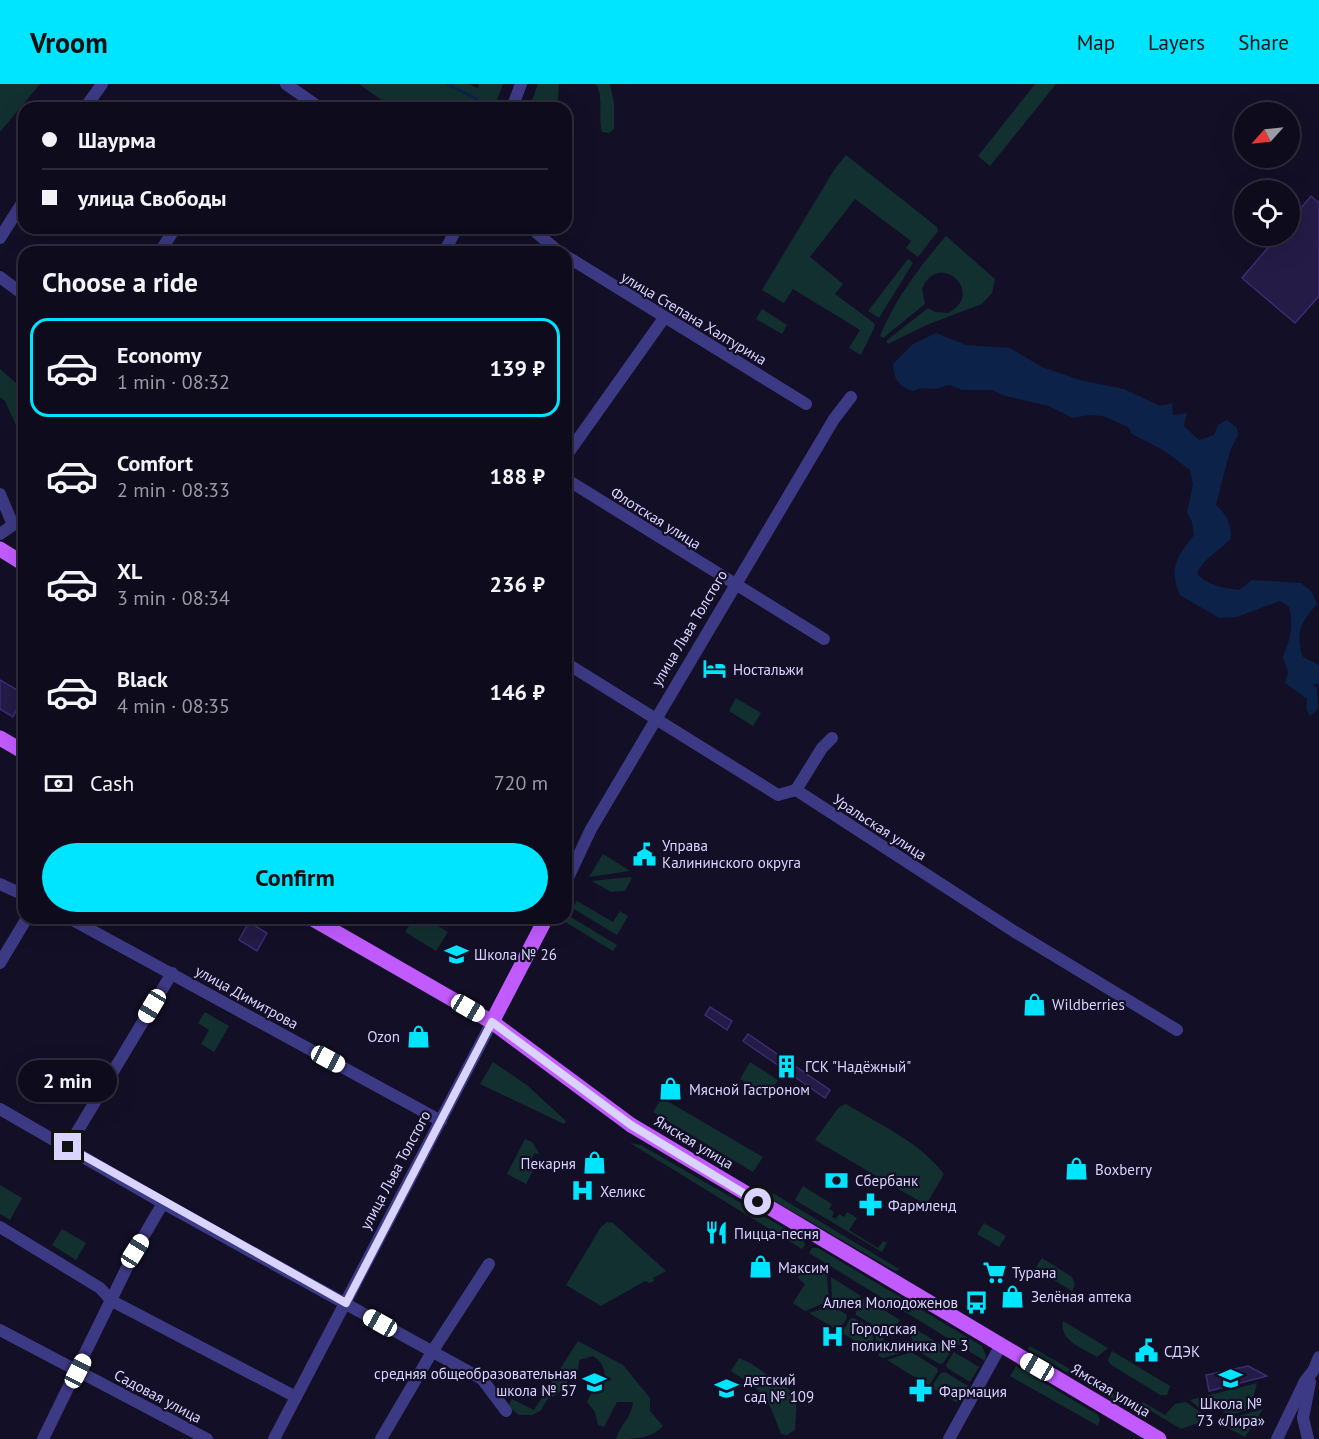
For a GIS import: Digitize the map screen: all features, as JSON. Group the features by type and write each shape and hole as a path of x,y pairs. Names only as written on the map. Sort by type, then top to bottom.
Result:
{"main road":[{"path":"0,549 18,560"},
{"path":"0,738 18,748"},
{"name":"Ямская улица","path":"321,924 492,1022 631,1125 1159,1439"},
{"name":"улица Льва Толстого","path":"492,1022 543,924"}],"street":[{"path":"89,102 102,84"},
{"path":"286,84 312,102"},
{"path":"514,102 521,84"},
{"path":"0,238 18,210"},
{"path":"538,234 552,246"},
{"name":"улица Степана Халтурина","path":"572,260 807,404"},
{"path":"0,277 18,290"},
{"path":"572,448 664,318"},
{"name":"улица Льва Толстого","path":"572,869 591,829 834,419 851,397"},
{"name":"Флотская улица","path":"572,483 824,639"},
{"path":"0,494 13,525 0,534"},
{"path":"572,667 778,795 796,789 822,748 832,738"},
{"name":"Уральская улица","path":"796,789 1015,932 1177,1030"},
{"path":"0,884 18,892"},
{"path":"0,963 23,924"},
{"name":"улица Димитрова","path":"80,924 441,1120"},
{"path":"68,1147 172,973"},
{"name":"улица Льва Толстого","path":"274,1439 492,1022"},
{"path":"0,1109 163,1203 482,1379 506,1411"},
{"path":"43,1439 135,1251 163,1203"},
{"path":"0,1227 100,1288 112,1301 296,1397"},
{"path":"381,1439 432,1352 489,1264"},
{"name":"Садовая улица","path":"0,1330 207,1439"},
{"path":"949,1439 1000,1345"},
{"path":"1308,1439 1303,1418 1319,1357"},
{"path":"1277,1439 1305,1381 1316,1366"}],"green space":[{"path":"0,84 40,84 25,102 18,102 18,110 0,132"},
{"path":"359,84 468,84 478,88 479,84 503,84 496,102 384,102"},
{"path":"538,84 559,84 558,102 531,102"},
{"path":"596,84 610,84 614,103 614,129 609,133 602,132 600,95"},
{"path":"1035,84 1056,84 990,166 978,156"},
{"path":"846,155 937,227 938,231 918,257 906,248 911,241 855,199 810,257 843,284 835,294 874,323 875,326 861,355 849,348 860,330 793,289 784,303 762,290 834,170"},
{"path":"946,236 995,279 992,293 982,304 929,324 888,344 886,341 928,308 935,312 948,313 959,305 963,295 956,278 938,273 929,278 922,289 925,304 883,338 880,336 909,283"},
{"path":"908,259 913,263 879,318 868,311"},
{"path":"762,309 787,325 782,334 756,319"},
{"path":"0,369 18,385 18,429 5,401 0,397"},
{"path":"736,698 761,713 753,726 729,711"},
{"path":"603,854 630,871 589,877"},
{"path":"632,878 625,891 611,892 592,881"},
{"path":"577,901 613,922 620,911 628,916 617,935 572,908"},
{"path":"572,918 617,945 613,951 569,924 572,924"},
{"path":"410,924 435,924 448,932 436,951 405,932"},
{"path":"205,1012 229,1026 214,1052 201,1044 209,1030 198,1023"},
{"path":"493,1062 528,1086 566,1121 564,1124 480,1084"},
{"path":"750,1062 778,1080 768,1096 740,1079"},
{"path":"662,1098 763,1157 753,1172 653,1112"},
{"path":"846,1104 911,1143 944,1174 926,1205 815,1140 839,1107"},
{"path":"525,1139 532,1142 540,1155 535,1153 527,1167 533,1170 526,1184 507,1174"},
{"path":"630,1143 641,1145 803,1239 805,1245 802,1249"},
{"path":"0,1185 22,1198 10,1220 0,1214"},
{"path":"803,1186 832,1204 829,1209 834,1212 832,1217 836,1219 839,1214 844,1217 847,1212 857,1218 849,1230 878,1248 883,1241 887,1243 882,1252 795,1200"},
{"path":"771,1192 899,1270 895,1271 773,1200"},
{"path":"607,1222 613,1223 666,1271 653,1278 654,1281 650,1283 645,1281 601,1306 566,1285 601,1227"},
{"path":"984,1223 1006,1236 999,1247 977,1234"},
{"path":"62,1229 86,1243 76,1260 52,1245"},
{"path":"812,1248 818,1248 982,1346 986,1356 985,1361 809,1253"},
{"path":"1042,1258 1072,1277 1075,1285 1072,1291 1035,1269"},
{"path":"807,1262 827,1275 829,1301 805,1311 793,1303 805,1284 798,1278"},
{"path":"831,1277 861,1296 852,1310 832,1300"},
{"path":"864,1298 900,1320 895,1329 885,1332 856,1315"},
{"path":"832,1306 846,1314 847,1318 839,1331 809,1313"},
{"path":"854,1318 872,1329 875,1353 842,1333 850,1319"},
{"path":"1063,1321 1108,1348 1097,1357 1079,1347 1068,1339 1063,1328"},
{"path":"909,1325 951,1351 943,1363 940,1364 914,1349"},
{"path":"875,1332 883,1336 884,1342 893,1348 900,1346 907,1351 883,1358 879,1356"},
{"path":"578,1341 623,1365 650,1398 650,1411 663,1426 648,1436 616,1439 633,1402 617,1402 604,1427 598,1425 595,1412 587,1402 605,1379 605,1375 599,1361 593,1356 579,1360 577,1379 568,1381 559,1393 547,1400 541,1410 533,1415 519,1415 508,1406 512,1399 534,1410"},
{"path":"1030,1346 1122,1399 1123,1402 1121,1404 1027,1349"},
{"path":"1112,1351 1170,1386 1167,1395 1160,1395 1110,1364 1108,1360"},
{"path":"911,1352 937,1368 938,1371 929,1386 887,1360"},
{"path":"954,1352 979,1367 970,1382 947,1368 946,1365"},
{"path":"739,1358 797,1395 795,1430 787,1435 781,1434 764,1396 731,1371"},
{"path":"1016,1366 1098,1415 1100,1419 1098,1426 1010,1376"},
{"path":"945,1372 968,1386 957,1403 931,1387 941,1373"},
{"path":"1257,1383 1250,1409 1227,1416 1223,1410 1217,1408 1204,1412 1190,1400"},
{"path":"1143,1402 1165,1415 1175,1404 1186,1402 1203,1414 1201,1422 1181,1429 1141,1405"},
{"path":"1263,1409 1245,1437 1226,1427 1228,1419"}],"water":[{"path":"936,333 966,345 1010,348 1042,367 1080,380 1124,389 1160,406 1172,403 1173,415 1187,413 1184,426 1199,440 1214,435 1218,425 1227,420 1237,428 1238,435 1230,451 1216,505 1228,520 1231,538 1204,563 1197,573 1210,583 1239,590 1252,580 1301,583 1312,592 1317,604 1303,622 1300,641 1303,657 1319,665 1319,685 1317,683 1313,685 1317,688 1318,707 1315,712 1310,716 1306,709 1307,699 1285,683 1288,672 1283,657 1290,632 1289,607 1280,601 1237,617 1219,618 1180,595 1175,577 1176,563 1194,535 1192,522 1187,512 1193,485 1190,470 1163,450 1132,434 1128,427 1103,416 1089,415 1073,418 1049,406 1005,396 992,390 962,390 950,385 913,391 904,387 894,374 893,364 913,344"}],"building":[{"path":"1311,196 1319,203 1319,296 1295,323 1242,278 1269,246 1300,246 1300,209"},
{"path":"0,680 18,690 18,707 13,717 0,709"},
{"path":"248,924 252,924 267,933 257,951 239,940"},
{"path":"710,1007 732,1021 727,1030 705,1015"},
{"name":"ГСК \"Надёжный\"","path":"748,1034 830,1090 825,1098 743,1041"},
{"name":"Школа № 73 «Лира»","path":"1248,1366 1267,1376 1209,1391 1206,1375"}],"waterway":[{"path":"447,84 477,99"}],"place":[{"name":"Ностальжи","path":"715,669"},
{"name":"Управа Калининского округа","path":"644,854"},
{"name":"Школа № 26","path":"456,954"},
{"name":"Wildberries","path":"1034,1004"},
{"name":"Ozon","path":"418,1036"},
{"name":"ГСК \"Надёжный\"","path":"787,1066"},
{"name":"Мясной Гастроном","path":"671,1089"},
{"name":"Пекарня","path":"594,1163"},
{"name":"Boxberry","path":"1077,1169"},
{"name":"Сбербанк","path":"837,1180"},
{"name":"Хеликс","path":"582,1191"},
{"name":"Фармленд","path":"870,1205"},
{"name":"Пицца-песня","path":"716,1233"},
{"name":"Максим","path":"760,1267"},
{"name":"Турана","path":"994,1272"},
{"name":"Зелёная аптека","path":"1013,1296"},
{"name":"Аллея Молодоженов","path":"976,1302"},
{"name":"Городская поликлиника № 3","path":"833,1337"},
{"name":"СДЭК","path":"1146,1351"},
{"name":"Школа № 73 «Лира»","path":"1231,1379"},
{"name":"средняя общеобразовательная школа № 57","path":"595,1382"},
{"name":"детский сад № 109","path":"726,1388"},
{"name":"Фармация","path":"921,1391"}],"route":[{"path":"68,1147 163,1203 346,1303 492,1022 631,1125 758,1202"}]}
